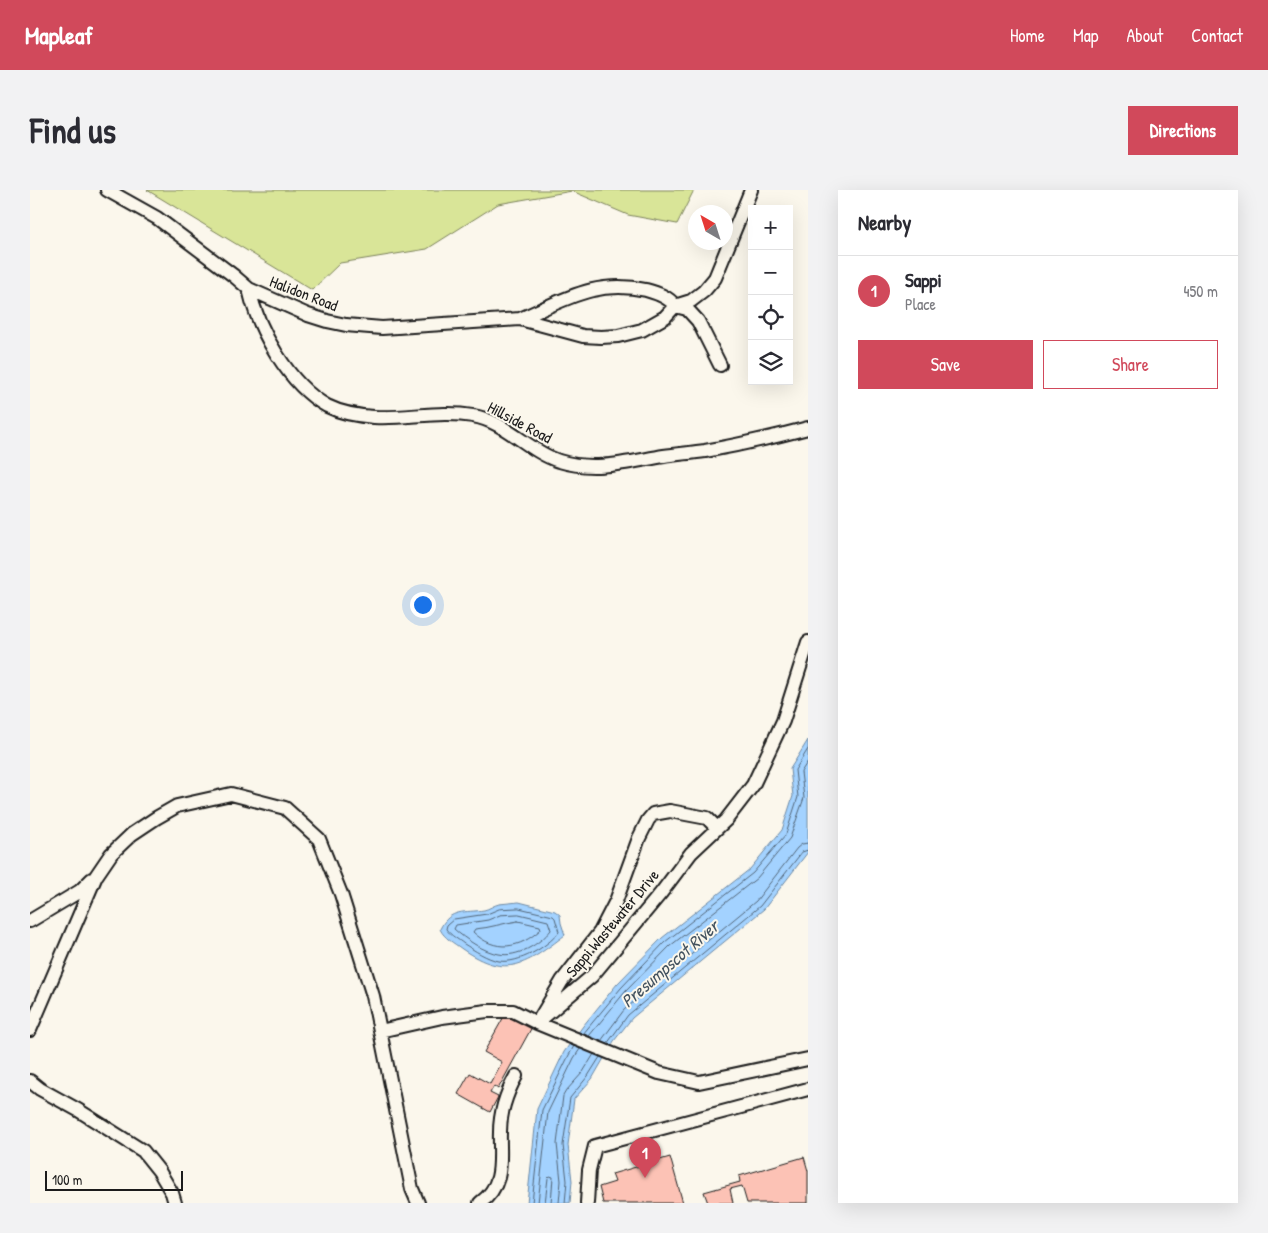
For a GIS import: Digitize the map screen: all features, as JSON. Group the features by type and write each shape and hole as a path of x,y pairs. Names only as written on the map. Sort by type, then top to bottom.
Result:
{"street":[{"name":"Halidon Road","path":"107,190 157,218 249,289 308,315 327,321 355,326 400,328 520,319 583,336 618,336 642,330 665,317 675,306 691,301 704,290 715,278 751,190"},
{"name":"Halidon Road","path":"520,319 574,294 607,288 625,287 653,292 672,301 675,306"},
{"name":"Hillside Road","path":"249,289 252,305 260,325 294,378 326,406 346,413 375,417 451,414 478,417 497,425 551,458 586,466 604,466 704,451 808,428"},
{"path":"675,306 687,310 698,321 720,365"},
{"name":"Sappi Wastewater Drive","path":"538,1023 592,976 661,893 691,853 726,820 753,785 783,721 808,642"},
{"path":"30,1030 96,876 111,854 132,834 177,806 231,794 285,808 319,839 346,913 372,996 412,1189 418,1203"},
{"path":"538,1023 562,981 600,932 616,901 639,838 653,814 670,811 707,818 717,828"},
{"path":"30,921 80,891 96,876"},
{"path":"380,1031 487,1011 513,1011 569,1037 660,1073 699,1082 808,1059"},
{"path":"480,1203 493,1190 497,1180 501,1162 500,1131 505,1097 516,1076"},
{"path":"30,1081 40,1089 78,1110 143,1151 159,1170 172,1193 175,1203"},
{"path":"587,1203 589,1170 595,1146 808,1089"}],"green space":[{"path":"147,190 694,190 677,224 628,215 572,191 498,204 427,249 340,263 312,290"}],"water":[{"name":"Presumpscot River","path":"808,740 808,852 764,909 632,1018 614,1041 592,1079 574,1099 568,1145 572,1181 570,1203 527,1203 537,1109 564,1052 617,984 662,938 750,869 782,830 793,796 790,769"},
{"path":"519,902 555,911 560,915 565,935 528,960 504,966 492,964 462,949 449,940 440,929 444,922 453,915 484,910 499,904"}],"building":[{"path":"506,1013 532,1027 498,1089 494,1086 490,1093 498,1097 490,1112 458,1094 470,1073 490,1084 502,1062 484,1052"},
{"path":"670,1157 683,1203 603,1203 599,1187 615,1182 612,1174"},
{"path":"804,1157 808,1171 808,1203 747,1203 742,1186 730,1189 733,1203 708,1203 704,1192 740,1182 739,1176"}],"place":[{"name":"Sappi","path":"645,1178"}]}
